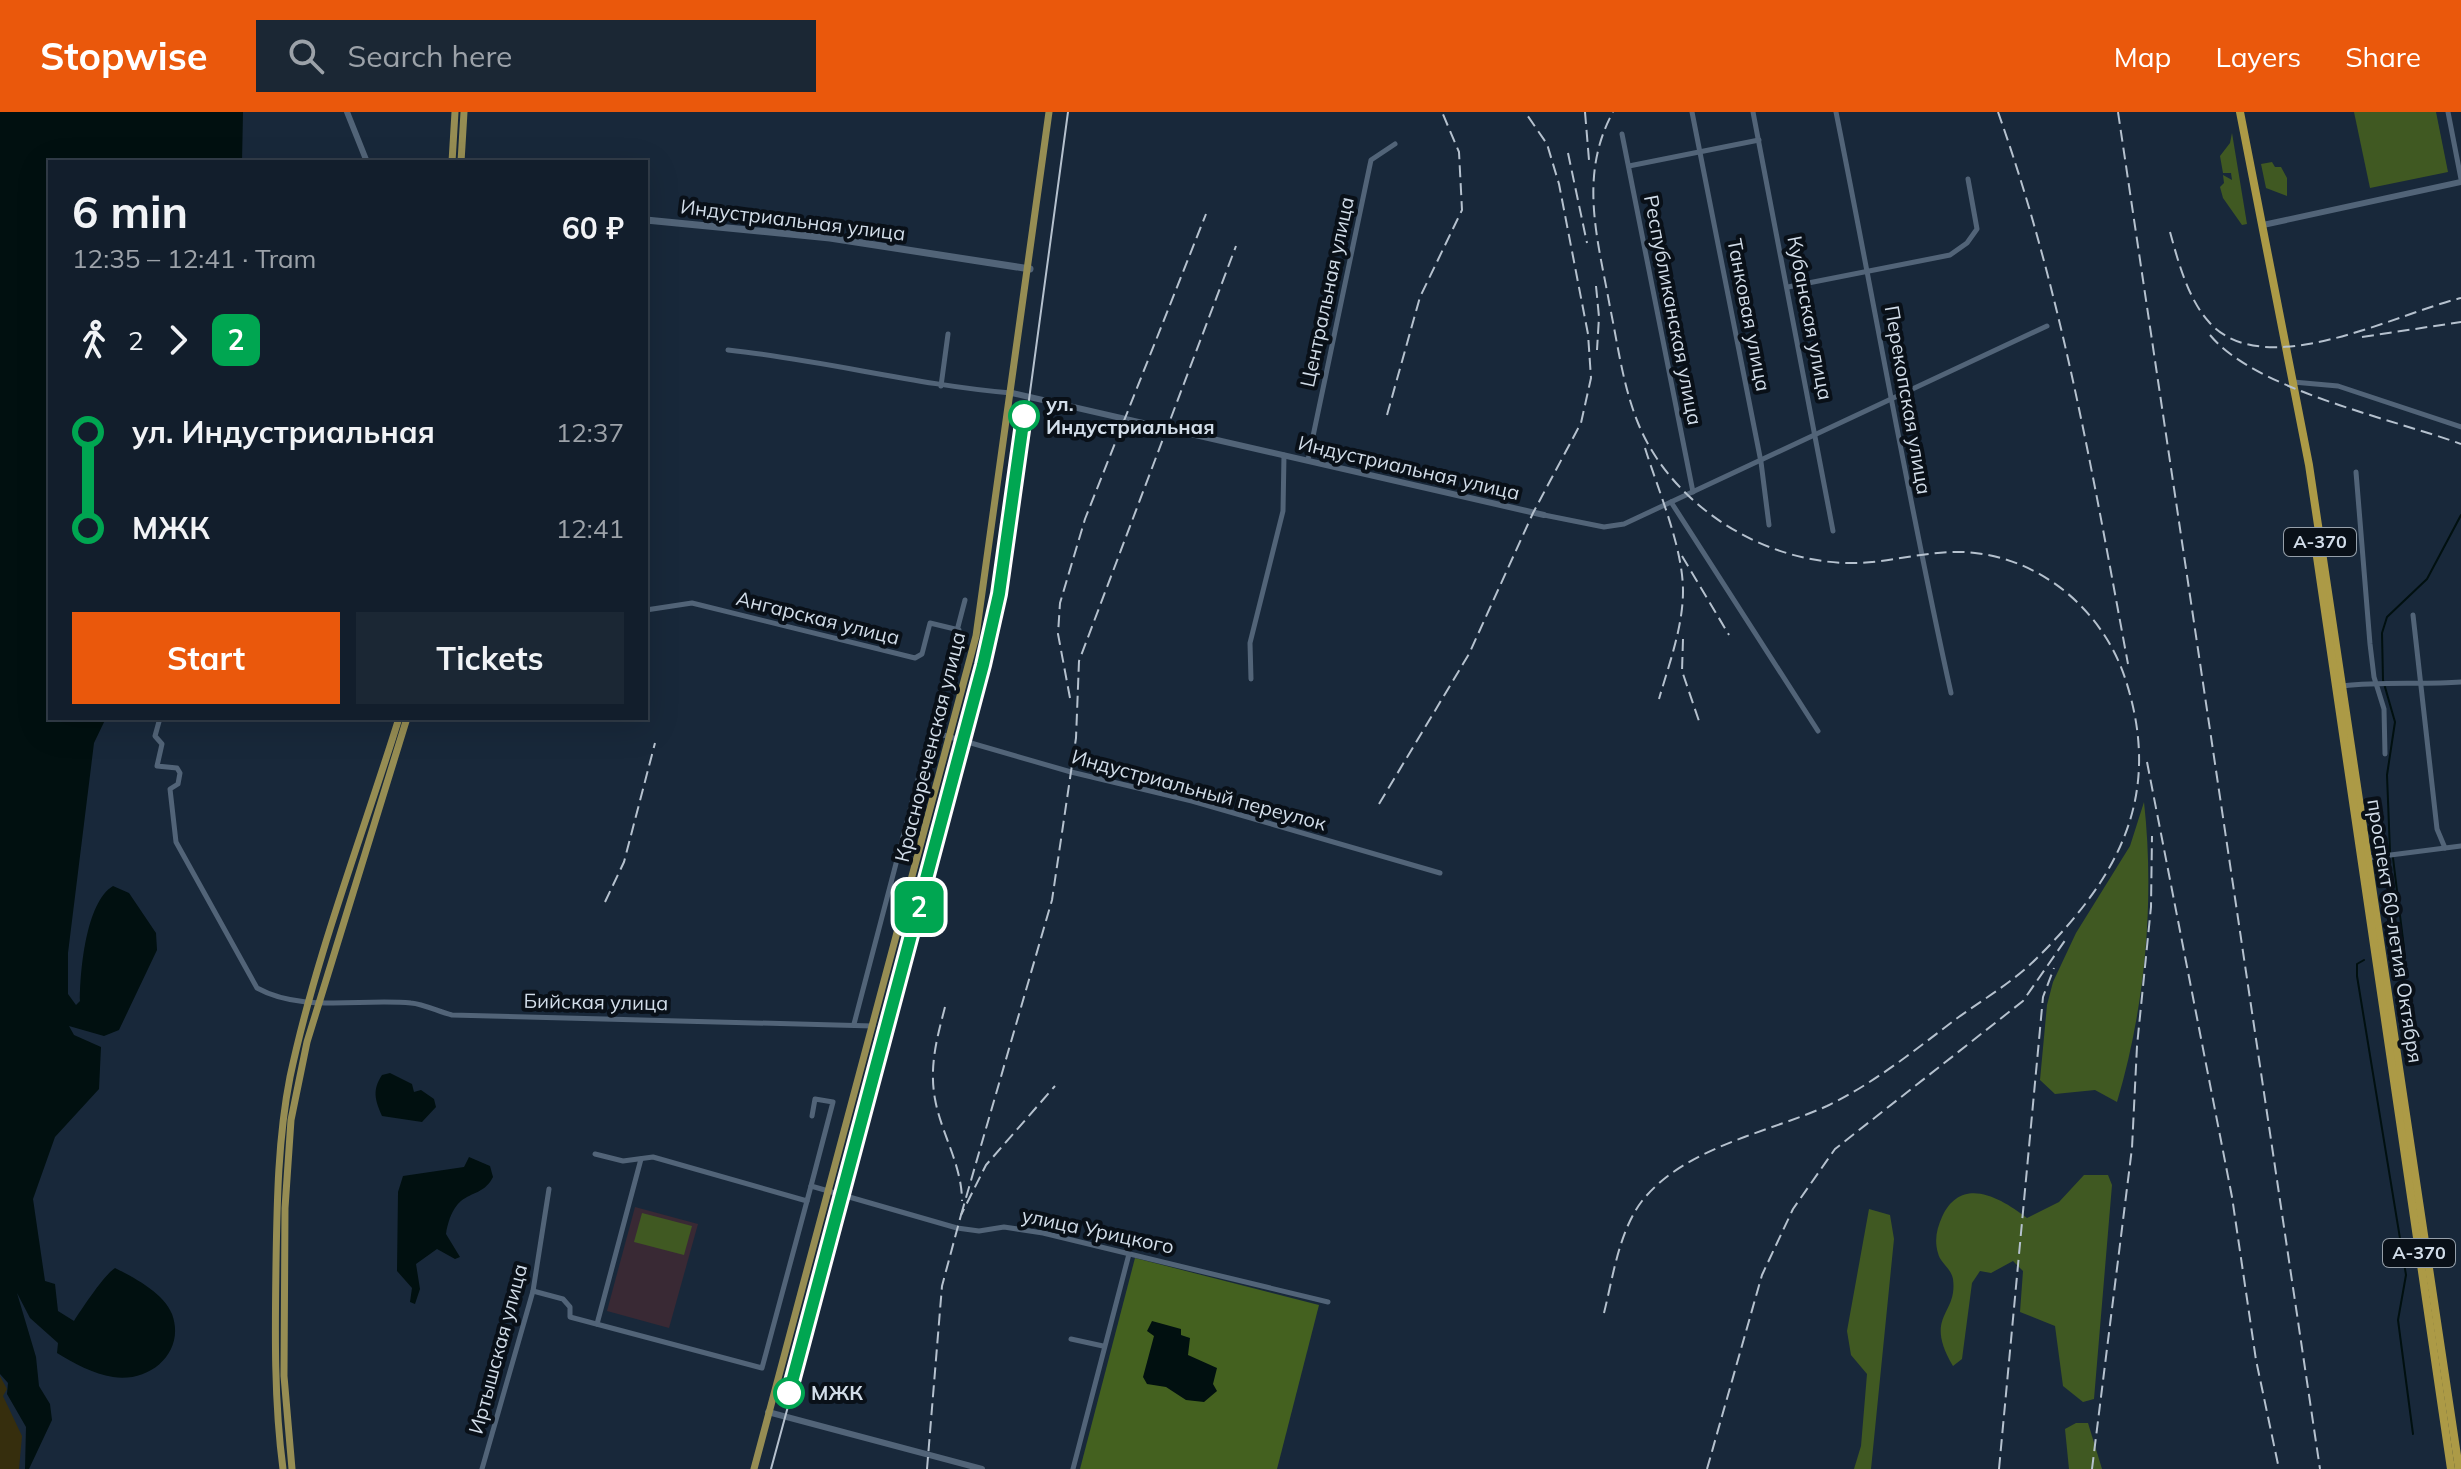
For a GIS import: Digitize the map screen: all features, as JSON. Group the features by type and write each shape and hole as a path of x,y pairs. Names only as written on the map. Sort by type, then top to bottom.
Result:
{"highway":[{"name":"проспект 60-летия Октября","path":"2240,112 2293,382 2459,1469"},
{"name":"проспект 60-летия Октября","path":"2295,398 2342,687 2451,1469"}],"main road":[{"path":"452,160 455,112"},
{"path":"461,160 464,112"},
{"name":"Краснореченская улица","path":"754,1469 976,636 1030,269 1049,112"},
{"name":"Индустриальная улица","path":"648,220 728,225 830,238 1030,269"},
{"path":"283,1469 275,1342 279,1161 288,1090 310,1001 398,720"},
{"path":"292,1469 284,1376 289,1145 302,1062 406,720"}],"street":[{"path":"347,112 366,160"},
{"name":"Танковая улица","path":"1692,112 1761,462 1769,525"},
{"name":"Кубанская улица","path":"1753,112 1833,531"},
{"name":"Перекопская улица","path":"1836,112 1869,272 1890,401 1951,693"},
{"path":"2263,225 2461,180 2448,112"},
{"name":"Республиканская улица","path":"1622,134 1693,492"},
{"path":"1629,166 1759,140"},
{"name":"Центральная улица","path":"1308,460 1371,160 1395,144"},
{"path":"1788,287 1944,258 1967,243 1977,229 1968,179"},
{"name":"Индустриальная улица","path":"728,350 799,358 941,386 1012,393 1544,515 1614,527 1816,437 2047,326"},
{"path":"941,386 948,334"},
{"path":"2293,382 2338,386 2461,427"},
{"path":"1251,679 1250,643 1283,511 1284,455"},
{"path":"2356,472 2377,682 2384,709 2385,754"},
{"path":"1671,502 1818,731"},
{"path":"854,1024 933,732 965,600"},
{"name":"Ангарская улица","path":"648,610 692,603 915,658 922,654 930,623 959,630"},
{"path":"2413,615 2437,829 2445,848"},
{"path":"2342,687 2377,682 2423,685 2461,682"},
{"name":"Бийская улица","path":"159,720 155,736 162,744 157,766 177,768 180,773 178,784 170,789 176,842 257,988 272,996 310,1001 414,1003 452,1015 873,1026"},
{"name":"Индустриальный переулок","path":"933,732 1071,772 1192,801 1440,873"},
{"path":"2364,858 2461,846"},
{"path":"533,1291 563,1299 570,1307 570,1317 762,1368 833,1102 815,1099 812,1116"},
{"path":"595,1154 623,1161 653,1157 807,1201"},
{"path":"597,1324 641,1159"},
{"name":"улица Урицкого","path":"811,1186 957,1228 1017,1229 1328,1302"},
{"name":"Иртышская улица","path":"482,1469 533,1291 549,1189"},
{"path":"1073,1469 1129,1254"},
{"path":"1071,1339 1103,1346"},
{"path":"768,1412 982,1469"}],"shaded area":[{"path":"0,112 243,112 242,160 48,160 48,720 105,720 94,743 68,953 68,994 76,1005 80,1001 86,938 96,906 113,886 129,893 156,933 157,950 119,1030 104,1036 69,1026 74,1035 101,1047 99,1089 55,1137 33,1199 45,1281 55,1284 58,1311 74,1321 115,1268 147,1286 162,1299 172,1314 175,1328 169,1352 152,1370 127,1378 106,1376 57,1353 58,1343 30,1318 17,1293 36,1357 39,1386 50,1404 52,1420 29,1469 25,1469 26,1427 7,1394 8,1383 0,1374"},
{"path":"390,1073 412,1084 414,1092 421,1090 434,1099 436,1107 422,1122 382,1116 376,1090 382,1075"},
{"path":"469,1157 490,1166 493,1177 488,1185 461,1201 450,1218 446,1234 460,1257 455,1259 437,1249 416,1264 420,1289 415,1304 410,1302 412,1288 397,1271 398,1192 403,1176 464,1167"},
{"path":"635,1207 698,1224 669,1328 607,1311"},
{"path":"1152,1321 1181,1329 1181,1335 1190,1338 1188,1355 1217,1368 1213,1384 1217,1391 1204,1402 1186,1400 1166,1387 1147,1384 1143,1377 1154,1336 1147,1331"}],"green space":[{"path":"2354,112 2436,112 2448,172 2370,188"},
{"path":"2232,133 2247,224 2242,225 2223,198 2220,187 2224,183 2223,175 2232,180 2231,173 2223,173 2220,156 2230,143"},
{"path":"2272,162 2275,167 2281,167 2287,178 2287,196 2266,188 2261,164"},
{"path":"2144,802 2148,877 2145,954 2135,1029 2117,1102 2095,1090 2055,1094 2040,1080 2047,1005 2053,982 2076,933 2130,846"},
{"path":"2084,1175 2108,1175 2112,1185 2094,1399 2083,1402 2063,1386 2055,1326 2020,1312 2023,1271 2013,1261 1991,1273 1980,1271 1972,1283 1962,1359 1953,1366 1941,1336 1941,1326 1951,1301 1953,1279 1939,1257 1936,1243 1939,1225 1950,1204 1960,1196 1982,1194 2005,1203 2027,1218 2059,1202"},
{"path":"1869,1209 1890,1215 1894,1239 1871,1469 1854,1469 1861,1446 1867,1374 1851,1355 1847,1331"},
{"path":"642,1213 692,1226 684,1255 634,1242"},
{"path":"1135,1258 1319,1305 1277,1469 1080,1469"},
{"path":"2076,1423 2088,1423 2102,1469 2069,1469 2065,1429"}],"sand":[{"path":"0,1376 7,1389 3,1396 22,1436 19,1469 0,1469"}],"waterway":[{"path":"2390,852 2387,775 2395,722 2383,680 2382,633 2387,617 2427,579 2461,515"},
{"path":"2389,959 2402,953 2404,948 2393,858"},
{"path":"2364,960 2357,964 2357,976 2406,1275 2398,1320 2413,1434"}],"tram line":[{"path":"771,1469 904,979 1004,584 1068,112"},
{"name":"2","path":"789,1393 983,665 999,594 1024,416"}],"railway":[{"path":"1387,415 1420,297 1462,210 1459,152 1442,112"},
{"path":"1379,804 1469,654 1533,513 1581,423 1591,378 1588,334 1559,184 1547,144 1525,112"},
{"path":"1585,112 1589,160"},
{"path":"1604,1313 1628,1226 1642,1201 1660,1183 1704,1154 1804,1116 1861,1087 2036,959 2090,898 2110,866 2126,833 2135,799 2139,762 2136,723 2126,681 2116,657 2088,613 2048,579 2001,558 1975,553 1945,552 1856,563 1822,561 1789,554 1757,542 1726,525 1698,505 1674,481 1653,453 1628,395 1596,233 1596,160 1613,112"},
{"path":"1998,112 2021,180 2058,316 2128,664"},
{"path":"2118,112 2320,1469"},
{"path":"1568,153 1587,243"},
{"path":"1070,698 1058,634 1060,603 1085,519 1206,214"},
{"path":"2170,232 2190,291 2209,322 2233,339 2262,347 2296,346 2331,339 2461,298"},
{"path":"961,1215 1052,900 1076,738 1079,661 1236,246"},
{"path":"1596,286 1599,317 1597,350"},
{"path":"2362,337 2461,322"},
{"path":"2210,335 2231,354 2259,372 2291,387 2461,444"},
{"path":"1645,448 1674,537 1683,591 1678,632 1659,699"},
{"path":"1682,556 1729,635"},
{"path":"1683,639 1682,671 1700,724"},
{"path":"605,902 624,862 655,743"},
{"path":"2147,762 2232,1197 2256,1360 2279,1469"},
{"path":"2092,1469 2132,1148 2137,1046 2151,907 2152,836"},
{"path":"1707,1469 1762,1275 1793,1209 1835,1149 2023,1001 2066,939"},
{"path":"1999,1469 2043,997 2054,968"},
{"path":"945,1007 935,1052 933,1087 959,1175 962,1201"},
{"path":"927,1469 942,1286 961,1215 986,1165 1055,1086"}],"place":[{"name":"ул. Индустриальная","path":"1024,416"},
{"name":"МЖК","path":"789,1393"}]}
